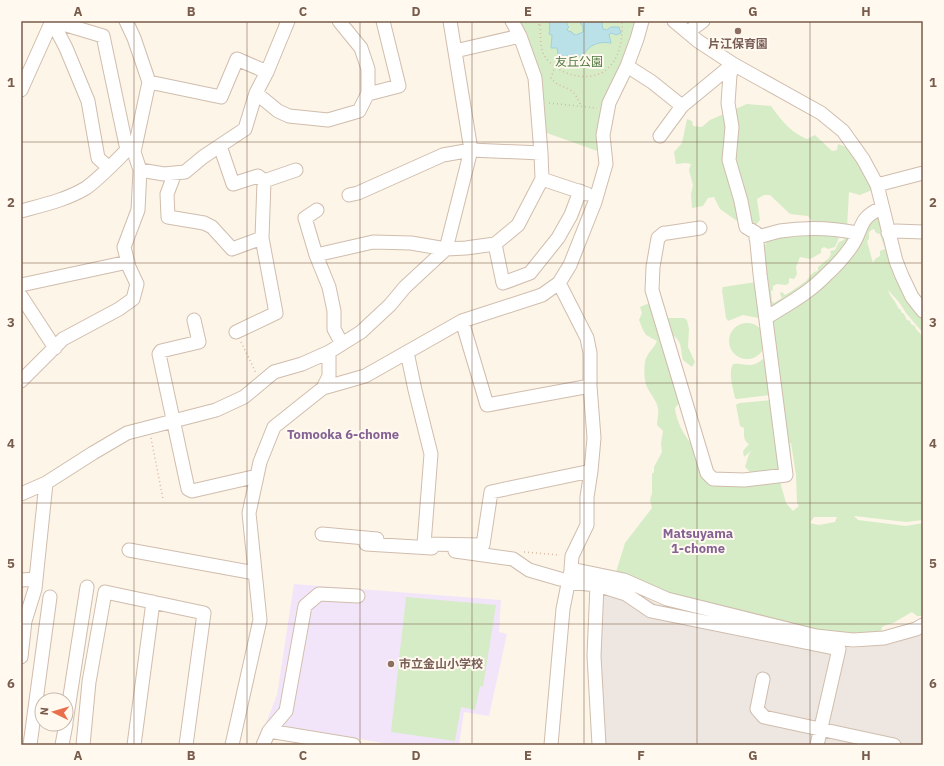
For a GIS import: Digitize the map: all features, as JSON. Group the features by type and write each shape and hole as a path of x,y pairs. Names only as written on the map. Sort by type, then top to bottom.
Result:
{"street":[{"path":"21,90 52,21"},
{"path":"21,380 62,339 119,309 133,299 137,284 124,247 138,210 140,170 131,151 103,36 52,21"},
{"path":"52,21 66,48 88,101 98,158 109,168"},
{"path":"21,211 60,200 86,187 131,151 149,82 134,38 126,21"},
{"path":"140,170 164,174 185,172 245,129 256,93 267,72 288,21"},
{"path":"256,93 278,111 289,116 328,120 359,111 368,94 368,69 361,48 339,21"},
{"path":"368,94 399,86 383,21"},
{"path":"21,494 46,483 127,433 216,410 244,397 260,382 274,372 302,364 329,352 361,332 390,305 405,286 446,249 471,150 450,21"},
{"path":"316,255 373,242 411,243 446,249 495,244 518,225 542,179 535,78 520,36 512,21"},
{"path":"232,745 260,620 249,512 260,462 274,427 323,388 365,376 462,321 542,295 559,283 570,265 597,197 606,164 603,135 609,103 627,66 642,21"},
{"path":"674,21 733,64 821,113 843,131 863,159 877,185 888,233 902,276 912,297 923,311"},
{"path":"688,32 703,21"},
{"path":"455,51 520,36"},
{"path":"149,82 221,97 237,59 267,72"},
{"path":"660,136 682,106 733,64"},
{"path":"700,228 666,233 658,238 653,267 652,290 707,473 713,479 744,480 786,475 756,233 746,227 741,201 729,160 732,127 728,103 730,75 733,64"},
{"path":"627,66 652,82 682,106"},
{"path":"220,146 232,184 258,176 264,181"},
{"path":"349,196 443,155 471,150 541,153"},
{"path":"264,181 296,170"},
{"path":"175,173 167,194 168,217 204,223 212,227 232,249 262,238"},
{"path":"877,185 923,173"},
{"path":"542,179 597,197"},
{"path":"236,332 276,313 262,238 264,181"},
{"path":"495,244 503,282 530,273 558,238 571,215 580,191"},
{"path":"766,318 797,298 826,276 851,247 866,218 872,212 882,208"},
{"path":"317,210 305,218 316,255 329,287 334,311 334,329 342,344"},
{"path":"756,238 780,231 803,229 845,230 858,233"},
{"path":"888,233 896,231 923,232"},
{"path":"21,285 128,262"},
{"path":"551,745 563,608 568,571 587,524 587,497 592,471 594,438 590,386 590,353 587,338 559,283"},
{"path":"21,296 54,348"},
{"path":"194,320 199,342 161,351 159,354 189,490 192,491 257,476"},
{"path":"462,321 487,405 590,386"},
{"path":"323,388 329,376 329,352"},
{"path":"407,352 431,454 424,544"},
{"path":"322,534 424,544 484,545 491,492 592,471"},
{"path":"21,657 23,621 35,589 46,483"},
{"path":"366,544 444,548 462,553 513,559 529,570 568,571 624,580 667,599 816,636 853,640 884,638 916,629 923,625"},
{"path":"129,550 255,572"},
{"path":"568,571 597,585 626,594 651,611 839,649 817,745"},
{"path":"21,580 36,579"},
{"path":"597,585 594,656 599,745"},
{"path":"71,692 87,587"},
{"path":"83,745 89,682 105,592 204,613 186,745"},
{"path":"263,745 269,730 286,711 305,606 319,594 358,596"},
{"path":"30,745 50,597"},
{"path":"134,745 153,602"},
{"path":"763,679 757,709 764,718 894,745"},
{"path":"269,730 354,745"},
{"path":"62,745 64,732"}],"path":[{"path":"536,21 541,27"},
{"path":"540,21 543,54 555,66 569,75 578,77 596,74 608,69 618,53 621,40 622,21"},
{"path":"555,66 551,78 557,85 570,90 576,96 581,107"},
{"path":"537,102 608,109"},
{"path":"236,332 260,382"},
{"path":"149,427 163,499"},
{"path":"518,551 568,571"}],"shaded area":[{"path":"601,583 627,589 658,604 685,611 852,648 891,644 923,633 923,745 601,745 597,657"},
{"name":"市立金山小学校","path":"294,584 501,600 499,632 507,634 489,716 464,712 459,745 395,745 266,723 277,695"}],"green space":[{"name":"友丘公園","path":"518,21 638,21 629,49 603,153 544,132"},
{"path":"747,104 771,106 783,121 796,133 807,139 815,135 832,151 837,150 838,144 849,148 862,165 872,190 860,195 849,192 847,228 813,223 808,216 790,214 770,195 764,195 757,199 760,220 754,227 737,221 720,209 714,197 708,198 703,206 692,208 691,194 693,185 689,170 691,164 676,164 674,152 682,143 687,119 692,121 693,126 702,127 710,120"},
{"path":"877,214 923,315 923,333 888,290 898,308 923,337 923,520 906,522 854,516 858,520 906,526 923,523 922,616 917,616 912,612 893,623 882,627 881,632 846,642 693,602 616,572 625,543 652,508 650,500 652,493 652,474 662,452 661,443 663,431 657,425 657,406 647,387 644,374 646,359 657,341 646,335 643,330 639,320 642,313 640,307 647,304 650,305 660,318 684,318 687,320 689,329 688,347 695,362 692,367 683,360 679,342 670,334 679,398 679,403 675,408 677,418 683,432 692,445 699,446 710,475 740,475 743,473 747,477 752,474 745,467 749,454 752,450 744,457 743,451 749,444 745,439 744,428 740,426 736,405 739,403 772,400 781,485 786,503 793,511 799,506 797,503 796,475 791,443 790,456 771,320 827,275","holes":["874,229 876,233 880,234 885,249 880,251 880,256 875,259 873,263 867,241 869,239 870,231","814,517 837,517 835,522 819,525 810,523"]},
{"path":"789,232 793,237 801,234 822,236 829,234 839,238 835,247 828,249 824,247 821,249 821,253 810,259 800,257 796,267 797,274 794,279 789,278 789,283 786,285 777,284 773,286 773,290 771,291 772,301 774,303 782,298 780,294 781,292 785,295 787,294 818,271 818,267 829,258 831,254 830,251 835,250 839,242 844,240 845,236 853,236 845,250 782,308 768,307 761,244 766,245 765,239"},
{"path":"756,282 762,315 758,318 743,315 728,321 726,318 722,290 723,287"},
{"path":"751,323 760,328 764,334 764,348 760,354 751,359 743,359 734,354 730,348 729,337 734,328 740,324"},
{"path":"766,359 770,395 735,398 731,376 733,364 751,365"},
{"path":"406,597 496,605 483,687 480,686 475,710 461,707 455,741 391,732"}],"water":[{"path":"549,21 567,21 567,25 569,27 567,29 568,31 576,35 583,32 583,27 579,21 603,21 603,29 607,30 611,27 619,27 621,33 616,35 612,33 609,34 611,43 597,43 590,47 581,58 567,56 561,59 562,55 558,54 557,48 551,48 552,35 549,34"}],"place":[{"name":"片江保育園","path":"738,31"},
{"name":"市立金山小学校","path":"391,664"}],"district":[{"name":"Tomooka 6-chome","path":"343,434"},
{"name":"Matsuyama 1-chome","path":"698,540"}]}
